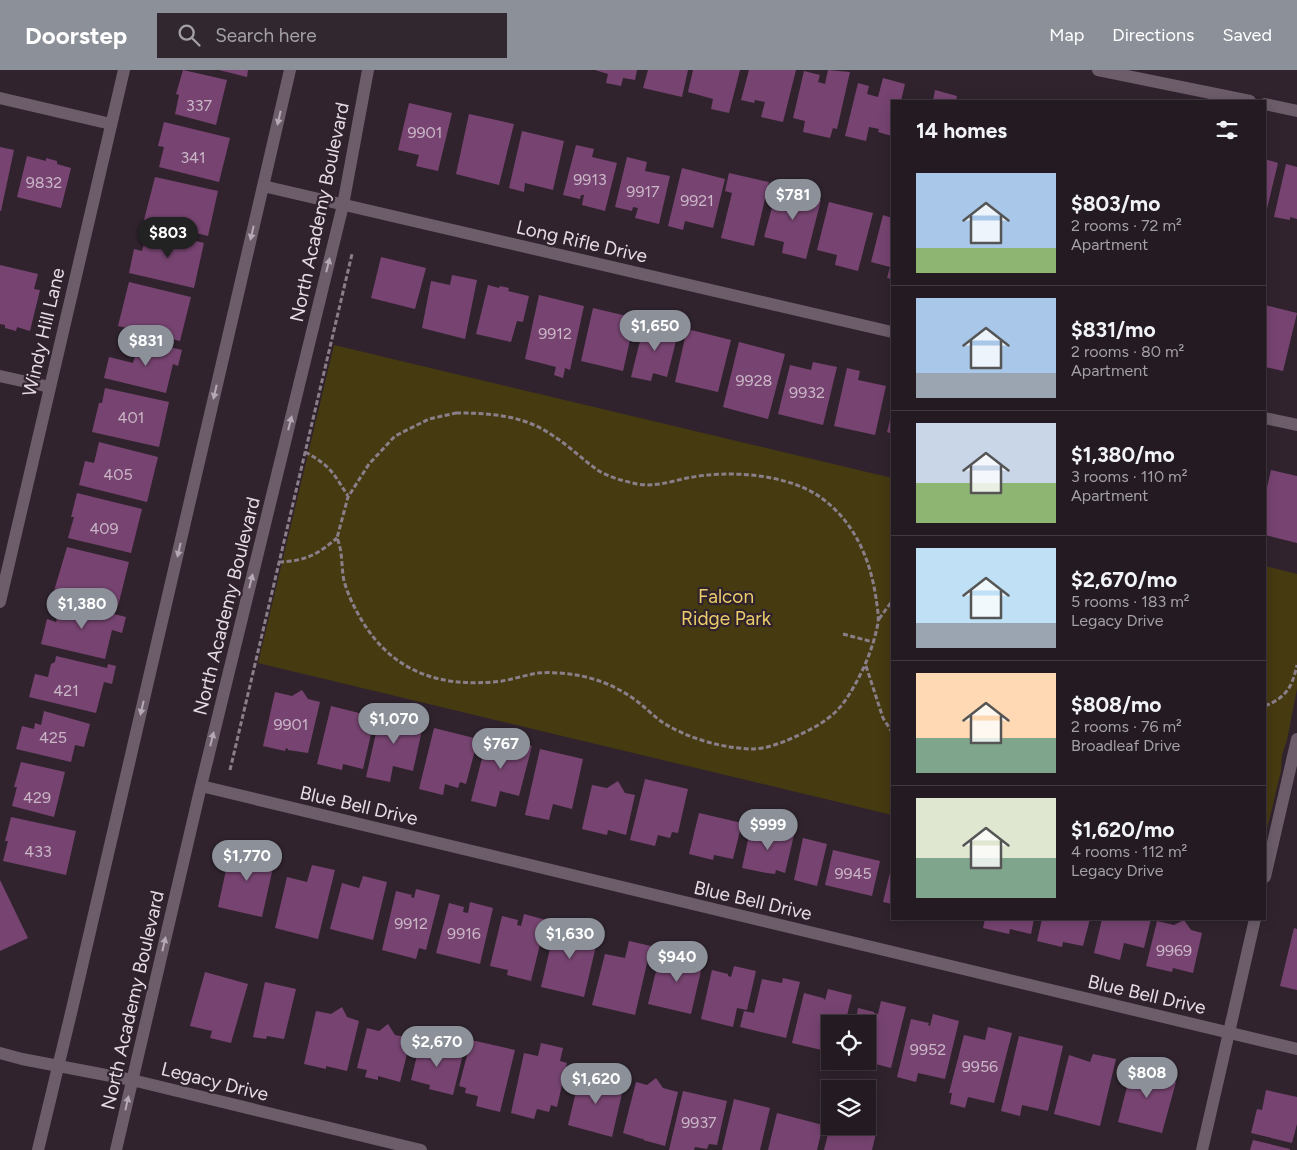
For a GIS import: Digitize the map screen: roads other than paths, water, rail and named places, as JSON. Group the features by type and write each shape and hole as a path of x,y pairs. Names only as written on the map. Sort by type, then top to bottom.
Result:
{"street":[{"name":"Windy Hill Lane","path":"0,602 124,70"},
{"path":"38,1150 290,70"},
{"name":"North Academy Boulevard","path":"116,1150 201,786 343,206 368,70"},
{"path":"1098,70 1245,100"},
{"path":"0,98 111,124"},
{"path":"1266,104 1297,111"},
{"name":"Long Rifle Drive","path":"263,186 891,332"},
{"path":"0,376 50,387"},
{"path":"1266,418 1297,425"},
{"path":"1266,873 1297,739"},
{"name":"Blue Bell Drive","path":"201,786 1297,1049"},
{"path":"1202,1150 1255,920"},
{"name":"Legacy Drive","path":"0,1053 132,1080 421,1150"}],"park label":[{"name":"Falcon Ridge Park","path":"726,607"}]}
